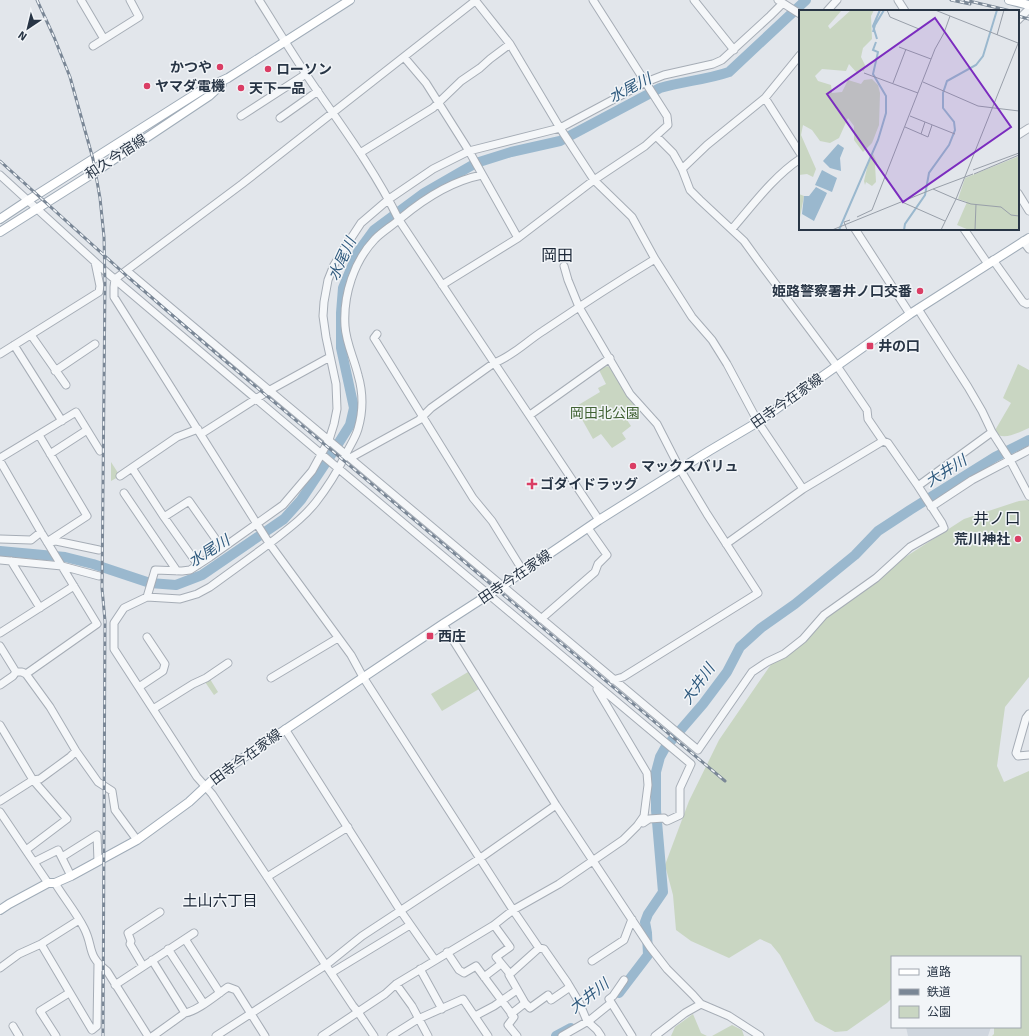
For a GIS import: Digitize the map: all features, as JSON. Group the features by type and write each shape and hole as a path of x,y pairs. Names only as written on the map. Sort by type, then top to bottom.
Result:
{"main road":[{"name":"和久今宿線","path":"0,219 202,90 228,78 350,0"},
{"path":"1008,0 1029,5"},
{"name":"和久今宿線","path":"0,232 209,96 228,78"},
{"name":"田寺今在家線","path":"0,910 51,883 71,876 137,840 179,810 219,774 285,729 599,520 680,468 758,422 910,314 1026,239"}],"street":[{"path":"94,46 139,17 130,0"},
{"path":"258,0 360,153 389,199 399,220 599,520"},
{"path":"601,1036 587,1021 579,1002 567,982 544,949 539,948 479,859 363,677 351,655 257,523 114,297 115,279 242,184 475,0 510,44 572,148 594,180 632,217 655,260 692,317 712,340 727,364 758,422 803,489"},
{"path":"442,285 473,268 518,238 594,180 639,150 668,125 667,116 658,101 592,0"},
{"path":"694,0 734,50"},
{"path":"828,10 837,0"},
{"path":"898,0 903,10"},
{"path":"83,1 104,39"},
{"path":"147,597 155,570 190,570 198,565 283,506 312,471 329,440 337,409 336,384 323,316 328,280 334,265 361,223 389,199 433,169 469,151 560,128 646,82 664,75 713,64 722,60 734,50 780,2 799,13"},
{"path":"1019,19 1029,9"},
{"path":"360,153 438,104 461,81 510,44"},
{"path":"682,169 707,145 765,98 799,56"},
{"path":"404,57 426,83 469,151 518,238"},
{"path":"241,116 306,74"},
{"path":"280,118 318,91"},
{"path":"765,98 799,151"},
{"path":"1019,134 1029,128"},
{"path":"127,271 698,750 752,672 767,662 784,654 803,639 824,616 876,578 910,547 944,528 923,493 888,443 883,441 868,419 866,410 837,366 744,241 690,190 682,169 673,153 656,136"},
{"path":"732,229 791,165 799,160"},
{"path":"0,175 115,279 690,764 680,788 680,815 668,821 664,818 649,819 643,823 640,822"},
{"path":"374,1036 358,1012 352,1006 212,794 197,777 114,649 114,623 124,608 147,597 180,599 197,594 210,587 299,521 316,502 348,456 358,430 361,416 362,397 358,376 348,346 345,326 347,298 357,265 363,254 376,238 417,204 443,188 468,178 482,175"},
{"path":"1019,195 1029,211"},
{"path":"857,230 910,314"},
{"path":"965,230 1023,302 1028,304"},
{"path":"1026,239 1029,249"},
{"path":"348,456 418,420 494,363 504,359 612,285 655,260"},
{"path":"0,354 99,292 100,286 94,261"},
{"path":"564,266 568,280 580,307 630,394 657,424 680,468 726,544 758,593 623,677 614,680"},
{"path":"918,309 968,387 992,432 1003,447 1029,496"},
{"path":"377,334 374,338 473,498 492,522 524,571"},
{"path":"31,335 66,385"},
{"path":"55,371 95,344"},
{"path":"14,345 62,421"},
{"path":"120,476 177,437 199,431 257,400 270,390 330,357"},
{"path":"530,415 610,358"},
{"path":"26,674 97,624 41,532 0,460 76,412 100,451"},
{"path":"50,454 87,430"},
{"path":"918,486 992,432"},
{"path":"39,435 87,516 47,542"},
{"path":"726,544 803,489 883,441"},
{"path":"931,507 972,480 1029,450"},
{"path":"132,468 198,565"},
{"path":"124,493 177,571"},
{"path":"164,517 189,501 222,548"},
{"path":"541,619 595,572 598,564 607,555 588,528"},
{"path":"0,539 31,540 41,532"},
{"path":"47,542 56,541 99,550"},
{"path":"0,560 62,566 99,576"},
{"path":"11,561 40,608"},
{"path":"0,633 74,586"},
{"path":"443,624 556,805 650,947 667,969 693,994 701,1004 729,1016 760,1036"},
{"path":"139,687 163,671 165,664 147,637"},
{"path":"271,678 338,638"},
{"path":"0,646 16,672"},
{"path":"153,709 228,664"},
{"path":"16,672 26,674 50,707 76,751 98,782 112,791 115,810 137,840"},
{"path":"0,685 13,676 16,672"},
{"path":"322,1036 385,994 396,984 494,925 513,910 559,884 594,861 623,840 640,822 644,816 648,785 647,773 594,683"},
{"path":"1029,714 1026,718 1016,753 1018,756 1029,755"},
{"path":"0,725 33,780 67,819 26,850"},
{"path":"285,729 400,910 434,960"},
{"path":"685,759 693,747"},
{"path":"0,801 33,780 40,780 76,751"},
{"path":"216,1036 326,965 362,936 479,859 556,805"},
{"path":"0,812 34,862 85,929 92,954 98,964 107,971 148,1036"},
{"path":"267,877 348,827"},
{"path":"62,857 96,835 98,861"},
{"path":"34,862 58,850 71,876"},
{"path":"143,966 130,944 131,941 128,934 160,912"},
{"path":"592,961 624,940 632,919"},
{"path":"0,968 19,954 41,944 79,920"},
{"path":"331,973 410,925"},
{"path":"494,925 510,947 496,958 510,974 509,975 517,990 530,1008 548,995 552,1000 570,987"},
{"path":"116,985 194,933"},
{"path":"185,939 220,993"},
{"path":"41,944 92,1030 97,1026 98,964"},
{"path":"510,974 539,948"},
{"path":"168,949 204,1004"},
{"path":"447,952 460,970 464,973 476,966 514,1017 508,1025 517,1036"},
{"path":"152,960 185,1014"},
{"path":"484,977 501,964"},
{"path":"420,969 442,1009"},
{"path":"624,980 613,996 609,999 632,1036"},
{"path":"396,984 412,1006 428,1036"},
{"path":"153,1036 228,987 236,990 265,1036"},
{"path":"475,1016 502,1001 517,990"},
{"path":"56,1036 40,1011 69,993"},
{"path":"391,1036 418,1019 463,998 487,1036"},
{"path":"511,1014 525,1002"},
{"path":"562,1036 587,1021 611,1003"},
{"path":"655,1036 685,1013 701,1004"},
{"path":"13,1026 19,1036"}],"shaded area":[{"path":"906,1028 991,1028 988,1036 908,1036"}],"green space":[{"path":"1018,364 1029,370 1029,428 1016,434 1006,436 998,435 994,432 1011,403 1003,398"},
{"name":"岡田北公園","path":"605,366 612,367 637,406 625,417 631,426 622,433 626,439 612,448 601,434 593,439 575,407 600,392 598,388 606,384 599,370"},
{"path":"111,462 120,476 111,481"},
{"path":"1029,500 1029,677 1005,707 997,766 1004,782 1029,771 1029,1036 992,1036 994,1034 994,1028 1021,1028 1021,956 891,956 891,999 847,1031 835,1032 815,1021 780,955 771,944 760,939 729,958 691,941 676,930 673,895 665,865 689,801 719,740 774,660 839,600 964,519 1019,501"},
{"path":"468,672 479,689 442,711 431,694"},
{"path":"210,679 218,692 214,695 205,682"},
{"path":"693,1014 701,1033 707,1036 671,1036 675,1027"},
{"path":"732,1025 742,1030 744,1036 712,1036"}],"waterway":[{"name":"水尾川","path":"0,551 65,557 93,564 150,583 176,585 202,575 284,519 301,500 350,425 354,408 341,348 343,288 358,252 374,230 424,193 476,163 511,152 560,141 660,88 729,72 806,0"},
{"name":"大井川","path":"619,993 648,955 645,922 648,914 663,892 656,810 656,772 660,757 665,748 703,704 727,672 740,647 761,628 795,604 855,555 878,531 995,457 1029,440"},
{"name":"大井川","path":"556,1036 571,1028"}],"railway":[{"path":"37,0 70,77 93,159 100,198 104,237 105,284 102,588 105,621 103,1036"},
{"path":"951,0 970,4"},
{"path":"965,0 1007,10"},
{"path":"1019,16 1029,19"},
{"path":"0,161 128,277 217,354 725,781"}],"place":[{"name":"かつや","path":"220,67"},
{"name":"ローソン","path":"268,69"},
{"name":"ヤマダ電機","path":"147,86"},
{"name":"天下一品","path":"241,88"},
{"name":"姫路警察署井ノ口交番","path":"920,291"},
{"name":"井の口","path":"870,346"},
{"name":"マックスバリュ","path":"633,466"},
{"name":"ゴダイドラッグ","path":"532,484"},
{"name":"荒川神社","path":"1018,539"},
{"name":"西庄","path":"430,636"}],"district":[{"name":"岡田","path":"557,256"},
{"name":"井ノ口","path":"997,519"},
{"name":"土山六丁目","path":"220,901"}]}
